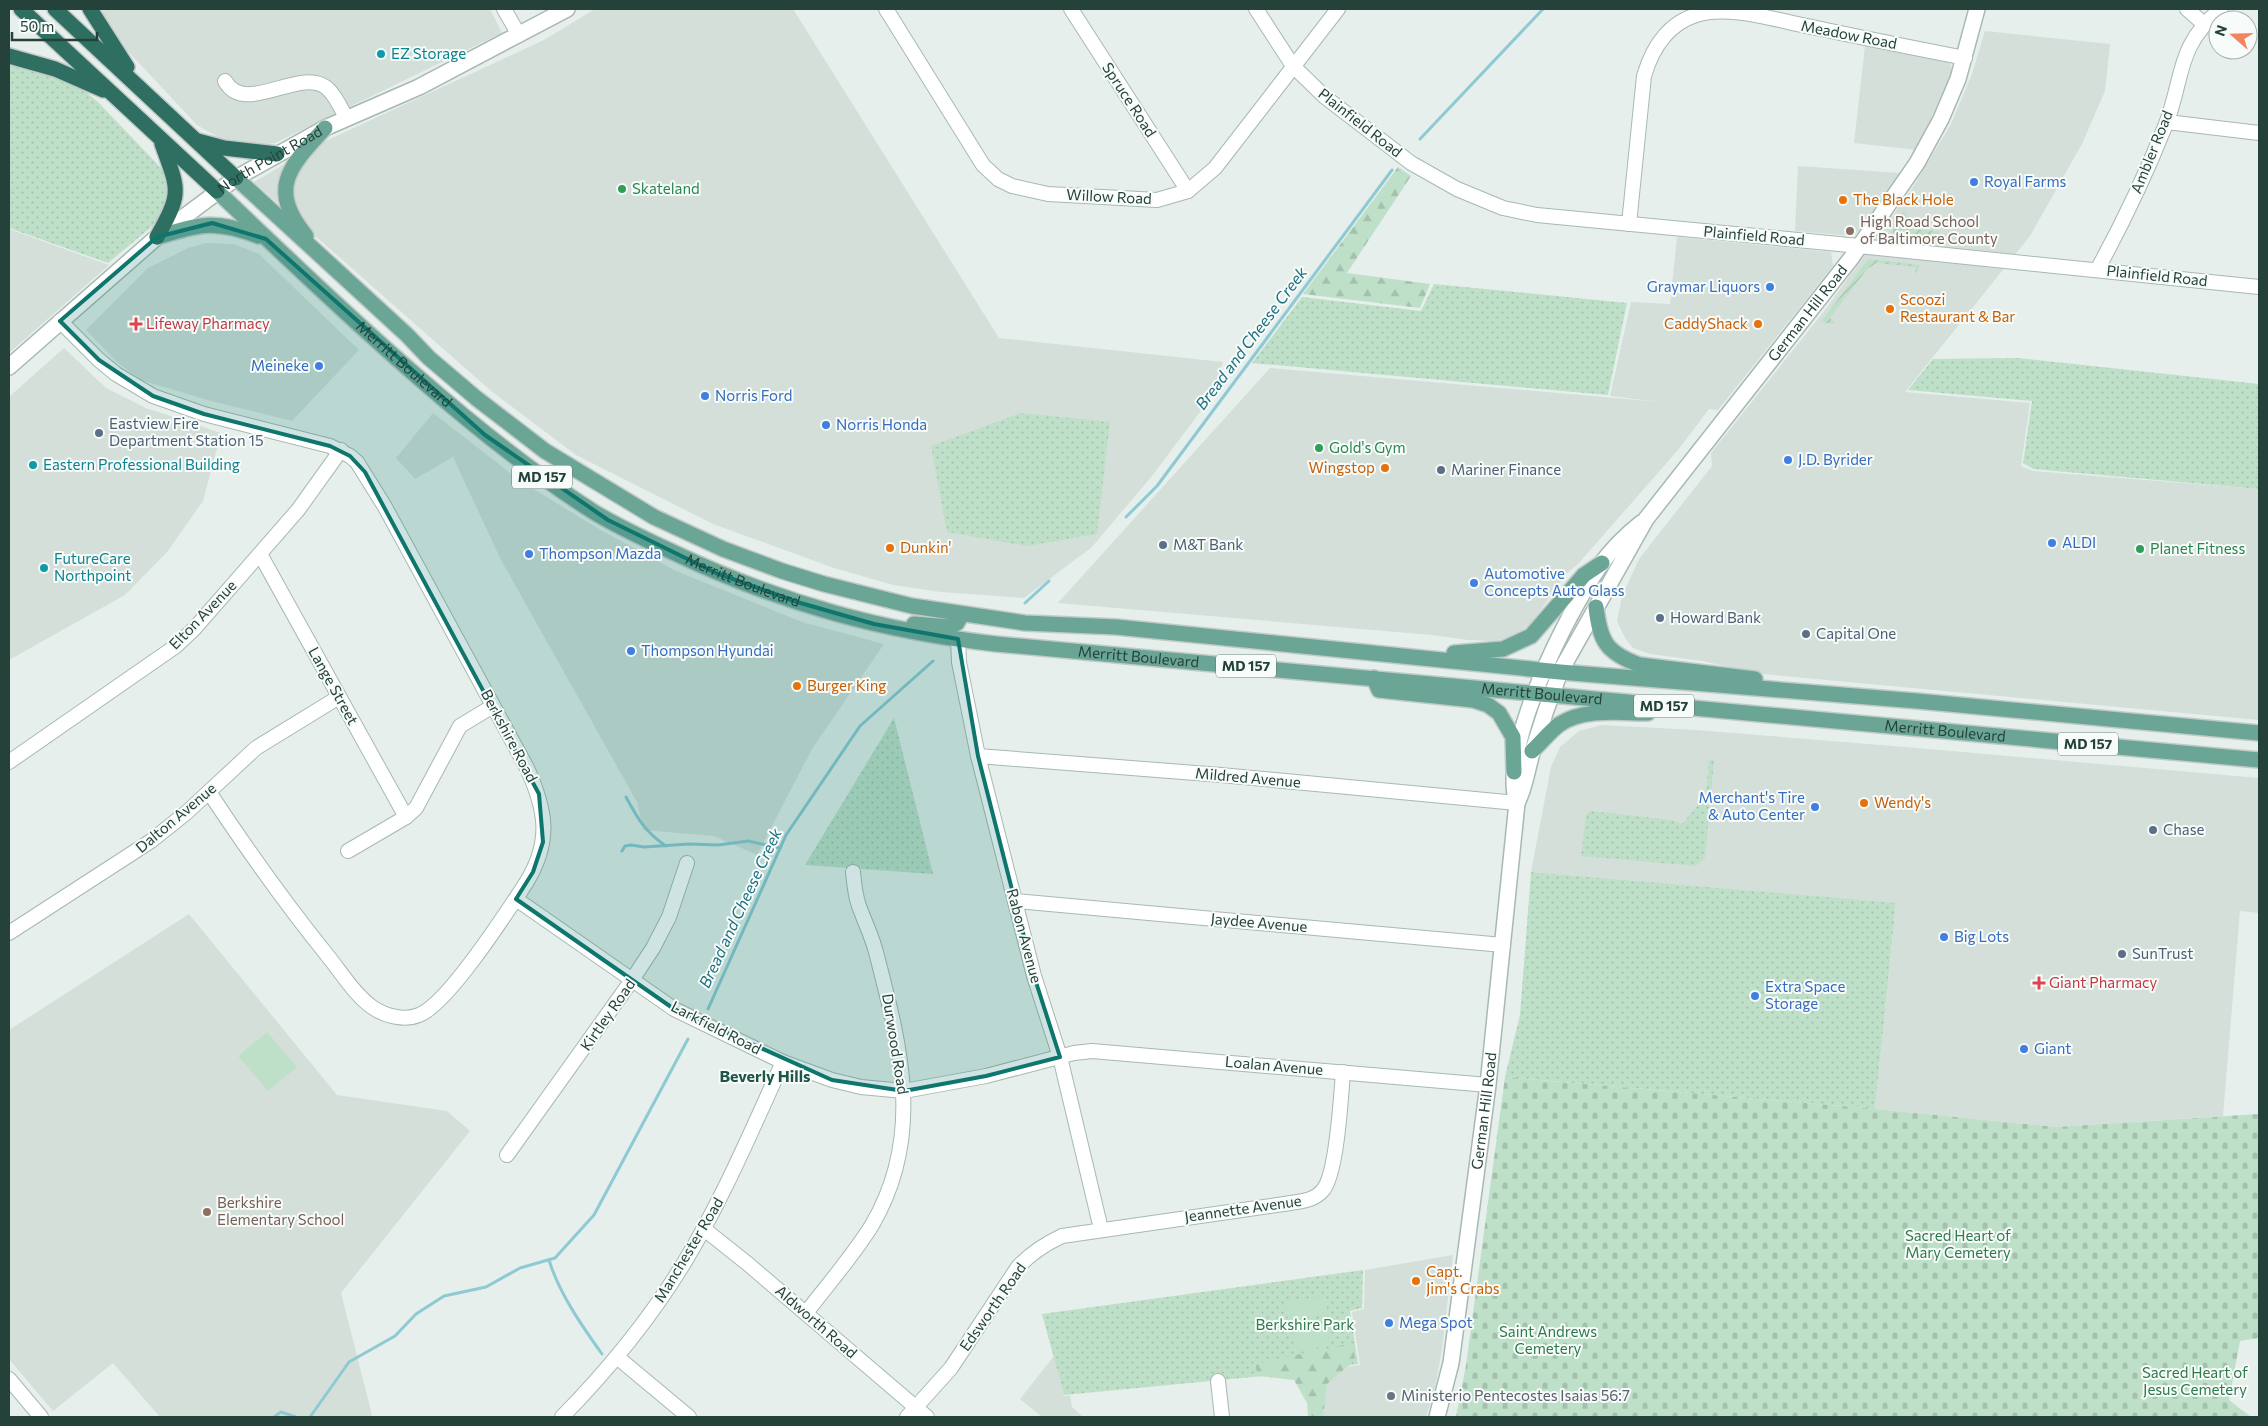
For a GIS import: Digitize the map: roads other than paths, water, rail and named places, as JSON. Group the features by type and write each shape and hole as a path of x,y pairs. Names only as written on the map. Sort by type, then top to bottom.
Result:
{"highway":[{"path":"21,9 162,142 217,191"},
{"path":"55,9 236,178"},
{"path":"90,9 103,32 144,91"},
{"path":"9,56 55,68 113,95"},
{"path":"195,140 224,148 277,154"},
{"path":"156,237 171,211 176,187 162,142"}],"main road":[{"path":"322,256 299,228 288,208 284,188 296,159 325,128"},
{"name":"Merritt Boulevard","path":"236,178 407,335 428,358 545,451 654,517 723,549 816,582 912,606 1025,623 1116,627 1560,672 1762,688 2259,733"},
{"name":"Merritt Boulevard","path":"217,191 376,341 511,456 596,512 646,540 716,573 797,602 874,624 958,639 2259,760"},
{"path":"156,237 212,223 241,229 266,239"},
{"path":"1442,659 1454,652 1503,649 1531,636 1584,575 1602,563"},
{"path":"1596,607 1601,638 1610,650 1627,661 1640,665 1711,672 1763,680 1762,688"},
{"path":"874,624 900,623 950,626 957,623 962,614"},
{"path":"958,639 970,625 1015,628 1025,623"},
{"path":"1374,678 1379,690 1473,700 1488,705 1499,713 1513,737 1514,772"},
{"path":"1532,751 1559,724 1573,717 1698,709"}],"street":[{"path":"504,9 519,35"},
{"name":"North Point Road","path":"9,367 156,237 236,178 325,128 419,88 567,9"},
{"name":"Willow Road","path":"886,9 983,165 998,178 1012,186 1048,194 1139,200 1157,200 1188,191 1215,168 1338,9"},
{"name":"Spruce Road","path":"1071,9 1188,191"},
{"name":"Plainfield Road","path":"1256,9 1293,66 1325,97 1398,153 1457,189 1503,208 1537,215 2259,287"},
{"name":"German Hill Road","path":"1437,1417 1451,1364 1488,1085 1517,803 1524,790 1532,751 1551,695 1560,672 1646,519 1860,246 1901,187 1929,142 1951,97 1965,58 1978,9"},
{"path":"2187,9 2204,24"},
{"name":"Ambler Road","path":"2097,270 2129,208 2167,122 2181,66 2192,41 2204,24 2221,9"},
{"name":"Meadow Road","path":"1629,224 1642,97 1649,60 1663,37 1672,27 1694,15 1716,11 1746,14 1965,58"},
{"path":"225,81 234,90 256,94 297,83 318,83 333,95 346,118"},
{"path":"2167,122 2259,133"},
{"name":"Berkshire Road","path":"60,321 99,360 122,378 152,396 204,414 341,450 350,456 365,472 527,768 539,794 543,810 544,828 533,872 453,985 437,1003 420,1015 403,1018 384,1013 371,1006 358,994 297,917 209,792"},
{"name":"Elton Avenue","path":"9,762 45,739 176,646 194,629 298,510 341,450"},
{"name":"German Hill Road","path":"1517,803 1513,790 1514,772 1534,694 1543,670 1602,563 1628,534 1646,519"},
{"name":"Lange Street","path":"260,554 406,817"},
{"name":"Rabon Avenue","path":"958,639 959,662 978,756 1034,976 1060,1057 1101,1229"},
{"name":"Dalton Avenue","path":"9,933 151,841 209,792 256,748 339,696"},
{"path":"348,850 406,817 422,800 443,755 460,726 493,706"},
{"name":"Mildred Avenue","path":"978,756 1221,775 1517,803"},
{"name":"Kirtley Road","path":"507,1155 653,948 669,917 687,863"},
{"name":"Durwood Road","path":"806,1313 872,1225 896,1171 904,1120 904,1091 887,992 873,936 859,905 853,872"},
{"name":"Larkfield Road","path":"516,898 632,980 688,1016 784,1062 848,1084 904,1091 986,1076 1060,1057"},
{"name":"Jaydee Avenue","path":"1014,901 1503,945"},
{"name":"Loalan Avenue","path":"1060,1057 1092,1051 1110,1051 1488,1085"},
{"name":"Manchester Road","path":"562,1417 617,1357 672,1282 704,1229 784,1062"},
{"name":"Jeannette Avenue","path":"1101,1229 1291,1203 1316,1197 1324,1189 1330,1176 1338,1127 1343,1072"},
{"name":"Aldworth Road","path":"704,1229 806,1313 911,1412 927,1417"},
{"name":"Edsworth Road","path":"911,1412 950,1368 1028,1256 1062,1236 1101,1229"},
{"path":"617,1357 689,1417"},
{"path":"9,1379 41,1417"},
{"path":"1218,1381 1222,1417"}],"waterway":[{"name":"Bread and Cheese Creek","path":"1420,139 1543,9"},
{"name":"Bread and Cheese Creek","path":"1126,517 1157,486 1392,170"},
{"name":"Bread and Cheese Creek","path":"1025,603 1049,581"},
{"name":"Bread and Cheese Creek","path":"708,1009 786,835 860,726 933,661"},
{"path":"626,797 643,824 653,836 666,846"},
{"path":"622,851 625,846 631,845 644,847 689,844 718,845 748,841 780,848"},
{"name":"Bread and Cheese Creek","path":"310,1417 349,1362 395,1336 416,1314 444,1296 486,1287 520,1268 555,1258 594,1215 688,1039"},
{"name":"Bread and Cheese Creek","path":"549,1260 565,1297 602,1354"},
{"name":"Bread and Cheese Creek","path":"274,1417 281,1412 296,1417"}],"place":[{"name":"EZ Storage","path":"381,54"},
{"name":"Royal Farms","path":"1974,182"},
{"name":"Skateland","path":"622,189"},
{"name":"The Black Hole","path":"1843,200"},
{"name":"High Road School of Baltimore County","path":"1850,231"},
{"name":"Graymar Liquors","path":"1770,287"},
{"name":"Scoozi Restaurant & Bar","path":"1890,309"},
{"name":"Lifeway Pharmacy","path":"136,324"},
{"name":"CaddyShack","path":"1758,324"},
{"name":"Meineke","path":"319,366"},
{"name":"Norris Ford","path":"705,396"},
{"name":"Norris Honda","path":"826,425"},
{"name":"Eastview Fire Department Station 15","path":"99,433"},
{"name":"Gold's Gym","path":"1319,448"},
{"name":"J.D. Byrider","path":"1788,460"},
{"name":"Eastern Professional Building","path":"33,465"},
{"name":"Wingstop","path":"1385,468"},
{"name":"Mariner Finance","path":"1441,470"},
{"name":"ALDI","path":"2052,543"},
{"name":"M&T Bank","path":"1163,545"},
{"name":"Dunkin'","path":"890,548"},
{"name":"Planet Fitness","path":"2140,549"},
{"name":"Thompson Mazda","path":"529,554"},
{"name":"FutureCare Northpoint","path":"44,568"},
{"name":"Automotive Concepts Auto Glass","path":"1474,583"},
{"name":"Howard Bank","path":"1660,618"},
{"name":"Capital One","path":"1806,634"},
{"name":"Thompson Hyundai","path":"631,651"},
{"name":"Burger King","path":"797,686"},
{"name":"Wendy's","path":"1864,803"},
{"name":"Merchant's Tire & Auto Center","path":"1815,807"},
{"name":"Chase","path":"2153,830"},
{"name":"Big Lots","path":"1944,937"},
{"name":"SunTrust","path":"2122,954"},
{"name":"Giant Pharmacy","path":"2039,983"},
{"name":"Extra Space Storage","path":"1755,996"},
{"name":"Giant","path":"2024,1049"},
{"name":"Berkshire Elementary School","path":"207,1212"},
{"name":"Capt. Jim's Crabs","path":"1416,1281"},
{"name":"Mega Spot","path":"1389,1323"},
{"name":"Ministerio Pentecostes Isaias 56:7","path":"1391,1396"}],"district":[{"name":"Beverly Hills","path":"765,1076"}],"park label":[{"name":"Sacred Heart of Mary Cemetery","path":"1958,1244"},
{"name":"Berkshire Park","path":"1305,1325"},
{"name":"Saint Andrews Cemetery","path":"1548,1340"},
{"name":"Sacred Heart of Jesus Cemetery","path":"2195,1382"}]}
